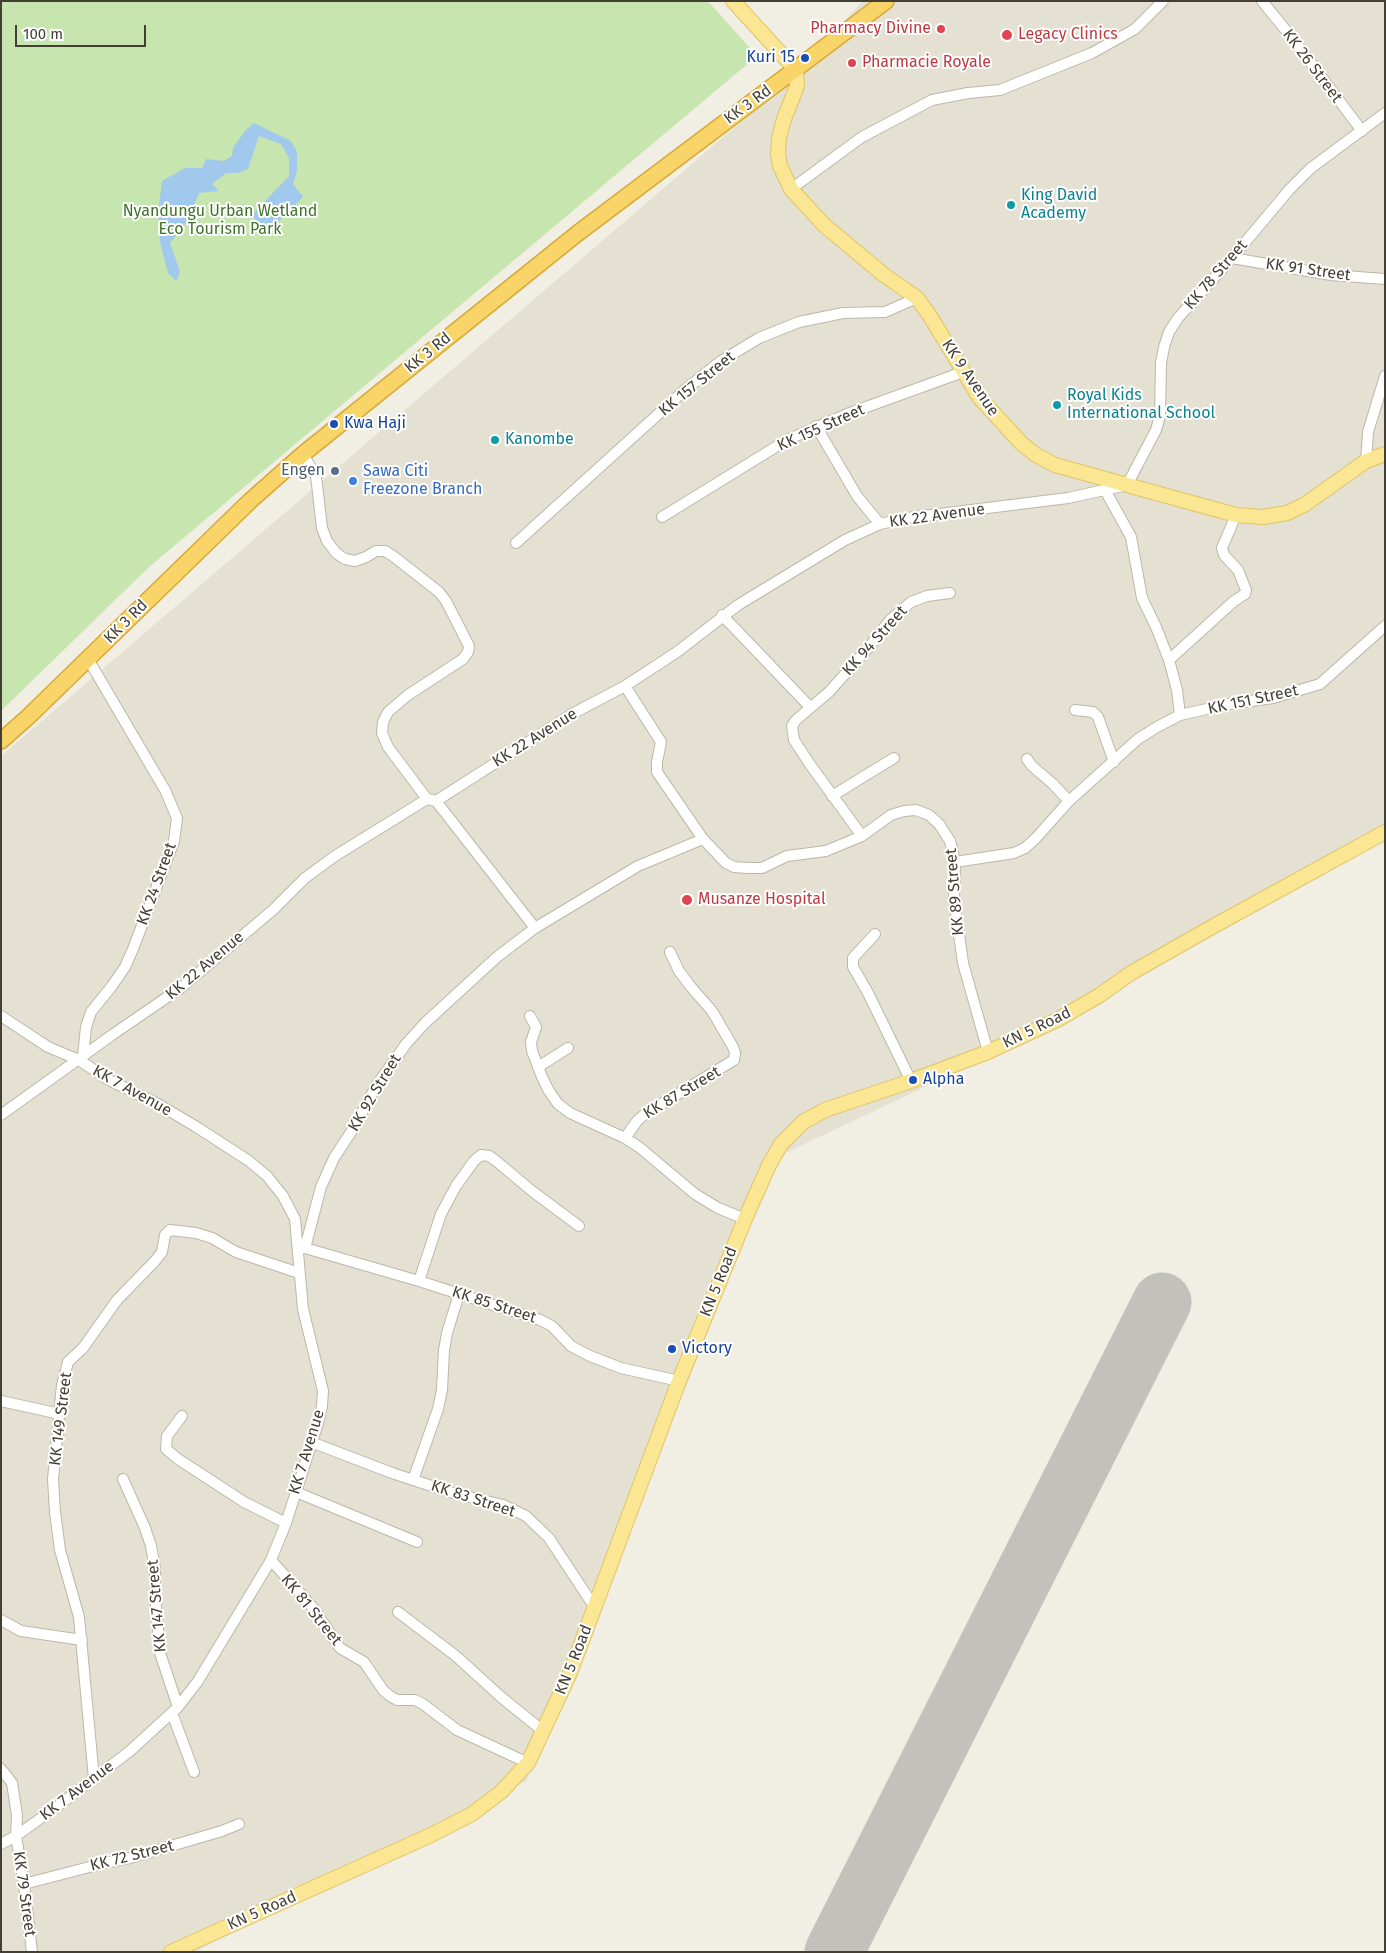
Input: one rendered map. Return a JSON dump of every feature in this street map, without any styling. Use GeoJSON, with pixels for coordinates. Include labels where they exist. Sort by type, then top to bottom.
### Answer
{"type":"FeatureCollection","features":[{"type":"Feature","properties":{"kind":"highway","name":"KK 3 Rd"},"geometry":{"type":"LineString","coordinates":[[1,741],[250,501],[303,454],[578,233],[886,1]]}},
{"type":"Feature","properties":{"kind":"main road"},"geometry":{"type":"LineString","coordinates":[[733,1],[796,70]]}},
{"type":"Feature","properties":{"kind":"main road","name":"KK 9 Avenue"},"geometry":{"type":"LineString","coordinates":[[796,70],[797,86],[784,120],[778,154],[780,166],[791,189],[824,225],[884,275],[916,298],[930,316],[979,397],[1020,443],[1036,455],[1056,464],[1126,485],[1236,514],[1263,517],[1287,513],[1304,505],[1366,461],[1385,454]]}},
{"type":"Feature","properties":{"kind":"main road","name":"KN 5 Road"},"geometry":{"type":"LineString","coordinates":[[171,1952],[431,1835],[472,1814],[501,1792],[528,1763],[570,1673],[679,1381],[744,1219],[781,1144],[803,1122],[825,1110],[911,1081],[988,1052],[1057,1020],[1100,995],[1131,973],[1385,832]]}},
{"type":"Feature","properties":{"kind":"street"},"geometry":{"type":"LineString","coordinates":[[791,189],[862,137],[932,100],[968,93],[1000,90],[1092,53],[1135,29],[1163,1]]}},
{"type":"Feature","properties":{"kind":"street","name":"KK 26 Street"},"geometry":{"type":"LineString","coordinates":[[1262,1],[1362,131]]}},
{"type":"Feature","properties":{"kind":"street","name":"KK 78 Street"},"geometry":{"type":"LineString","coordinates":[[1126,485],[1156,430],[1160,416],[1161,363],[1164,347],[1169,332],[1178,318],[1232,258],[1288,190],[1311,168],[1385,113]]}},
{"type":"Feature","properties":{"kind":"street","name":"KK 91 Street"},"geometry":{"type":"LineString","coordinates":[[1232,258],[1331,275],[1385,279]]}},
{"type":"Feature","properties":{"kind":"street","name":"KK 157 Street"},"geometry":{"type":"LineString","coordinates":[[516,543],[686,388],[721,361],[759,338],[799,322],[843,313],[885,312],[916,298]]}},
{"type":"Feature","properties":{"kind":"street","name":"KK 155 Street"},"geometry":{"type":"LineString","coordinates":[[662,517],[788,440],[816,426],[963,372]]}},
{"type":"Feature","properties":{"kind":"street"},"geometry":{"type":"LineString","coordinates":[[1366,461],[1368,432],[1385,376]]}},
{"type":"Feature","properties":{"kind":"street"},"geometry":{"type":"LineString","coordinates":[[816,426],[857,496],[880,524]]}},
{"type":"Feature","properties":{"kind":"street"},"geometry":{"type":"LineString","coordinates":[[303,454],[316,476],[322,528],[327,541],[336,553],[345,559],[355,561],[376,551],[385,551],[393,556],[439,592],[446,601],[469,646],[468,652],[462,659],[408,695],[388,712],[383,722],[382,733],[388,747],[535,928]]}},
{"type":"Feature","properties":{"kind":"street","name":"KK 22 Avenue"},"geometry":{"type":"LineString","coordinates":[[1,1115],[182,987],[274,909],[305,878],[334,856],[431,800],[572,714],[625,686],[677,652],[722,616],[838,544],[880,524],[936,514],[1068,498],[1126,485]]}},
{"type":"Feature","properties":{"kind":"street"},"geometry":{"type":"LineString","coordinates":[[1105,490],[1131,537],[1142,598],[1169,660],[1177,690],[1180,715]]}},
{"type":"Feature","properties":{"kind":"street"},"geometry":{"type":"LineString","coordinates":[[1169,660],[1234,601],[1245,594],[1244,582],[1238,570],[1224,555],[1222,548],[1236,514]]}},
{"type":"Feature","properties":{"kind":"street","name":"KK 94 Street"},"geometry":{"type":"LineString","coordinates":[[862,836],[809,763],[792,733],[792,726],[796,720],[835,686],[890,620],[911,602],[927,596],[950,593]]}},
{"type":"Feature","properties":{"kind":"street"},"geometry":{"type":"LineString","coordinates":[[722,616],[810,708]]}},
{"type":"Feature","properties":{"kind":"street","name":"KK 151 Street"},"geometry":{"type":"LineString","coordinates":[[955,862],[1014,854],[1025,848],[1069,801],[1138,739],[1180,715],[1229,704],[1273,698],[1320,684],[1385,626]]}},
{"type":"Feature","properties":{"kind":"street","name":"KK 24 Street"},"geometry":{"type":"LineString","coordinates":[[80,1058],[91,1012],[125,967],[133,949],[174,841],[177,818],[165,790],[88,659]]}},
{"type":"Feature","properties":{"kind":"street"},"geometry":{"type":"LineString","coordinates":[[625,686],[661,742],[656,762],[657,772],[703,839]]}},
{"type":"Feature","properties":{"kind":"street"},"geometry":{"type":"LineString","coordinates":[[1075,710],[1093,712],[1098,718],[1114,762]]}},
{"type":"Feature","properties":{"kind":"street"},"geometry":{"type":"LineString","coordinates":[[832,796],[894,758]]}},
{"type":"Feature","properties":{"kind":"street"},"geometry":{"type":"LineString","coordinates":[[1028,759],[1032,766],[1069,801]]}},
{"type":"Feature","properties":{"kind":"street","name":"KK 89 Street"},"geometry":{"type":"LineString","coordinates":[[703,839],[726,863],[734,867],[762,868],[774,864],[787,856],[826,851],[862,836],[891,815],[916,810],[929,815],[939,824],[950,841],[955,862],[955,907],[962,963],[988,1052]]}},
{"type":"Feature","properties":{"kind":"street","name":"KK 92 Street"},"geometry":{"type":"LineString","coordinates":[[302,1248],[321,1187],[330,1167],[376,1086],[406,1044],[425,1022],[497,957],[535,928],[638,866],[703,839]]}},
{"type":"Feature","properties":{"kind":"street"},"geometry":{"type":"LineString","coordinates":[[875,934],[853,958],[853,967],[867,991],[911,1081]]}},
{"type":"Feature","properties":{"kind":"street","name":"KK 87 Street"},"geometry":{"type":"LineString","coordinates":[[625,1138],[637,1121],[645,1114],[734,1060],[735,1053],[733,1047],[712,1011],[683,976],[670,952]]}},
{"type":"Feature","properties":{"kind":"street","name":"KK 7 Avenue"},"geometry":{"type":"LineString","coordinates":[[1,1016],[48,1047],[80,1058],[109,1080],[195,1126],[249,1160],[267,1176],[283,1196],[294,1219],[302,1248],[299,1273],[309,1339],[323,1391],[322,1406],[312,1442],[286,1523],[271,1560],[220,1644],[175,1710],[130,1751],[94,1779],[16,1836],[1,1844]]}},
{"type":"Feature","properties":{"kind":"street"},"geometry":{"type":"LineString","coordinates":[[530,1016],[536,1027],[531,1042],[538,1067],[549,1091],[558,1104],[570,1113],[625,1138],[639,1147],[695,1194],[718,1208],[744,1219]]}},
{"type":"Feature","properties":{"kind":"street"},"geometry":{"type":"LineString","coordinates":[[538,1067],[568,1048]]}},
{"type":"Feature","properties":{"kind":"street"},"geometry":{"type":"LineString","coordinates":[[418,1281],[441,1214],[456,1186],[474,1161],[481,1155],[495,1160],[532,1191],[579,1226]]}},
{"type":"Feature","properties":{"kind":"street","name":"KK 149 Street"},"geometry":{"type":"LineString","coordinates":[[94,1779],[82,1640],[56,1532],[53,1479],[62,1385],[68,1362],[83,1348],[117,1300],[162,1252],[167,1231],[196,1233],[212,1238],[236,1252],[299,1273]]}},
{"type":"Feature","properties":{"kind":"street","name":"KK 85 Street"},"geometry":{"type":"LineString","coordinates":[[302,1248],[418,1281],[540,1320],[552,1326],[571,1346],[590,1356],[621,1368],[679,1381]]}},
{"type":"Feature","properties":{"kind":"street"},"geometry":{"type":"LineString","coordinates":[[413,1480],[438,1409],[442,1390],[447,1334],[459,1294]]}},
{"type":"Feature","properties":{"kind":"street"},"geometry":{"type":"LineString","coordinates":[[1,1401],[60,1414]]}},
{"type":"Feature","properties":{"kind":"street"},"geometry":{"type":"LineString","coordinates":[[182,1416],[167,1436],[166,1449],[178,1459],[244,1502],[286,1523]]}},
{"type":"Feature","properties":{"kind":"street","name":"KK 83 Street"},"geometry":{"type":"LineString","coordinates":[[312,1442],[392,1473],[453,1493],[503,1505],[526,1516],[549,1538],[595,1608]]}},
{"type":"Feature","properties":{"kind":"street","name":"KK 147 Street"},"geometry":{"type":"LineString","coordinates":[[123,1478],[151,1546],[155,1568],[155,1594],[160,1653],[175,1710]]}},
{"type":"Feature","properties":{"kind":"street"},"geometry":{"type":"LineString","coordinates":[[296,1492],[417,1542]]}},
{"type":"Feature","properties":{"kind":"street","name":"KK 81 Street"},"geometry":{"type":"LineString","coordinates":[[271,1560],[314,1609],[340,1648],[364,1662],[383,1690],[390,1696],[397,1700],[414,1700],[423,1704],[457,1730],[528,1763]]}},
{"type":"Feature","properties":{"kind":"street"},"geometry":{"type":"LineString","coordinates":[[398,1612],[456,1656],[501,1697],[543,1731]]}},
{"type":"Feature","properties":{"kind":"street"},"geometry":{"type":"LineString","coordinates":[[1,1620],[21,1631],[82,1640]]}},
{"type":"Feature","properties":{"kind":"street"},"geometry":{"type":"LineString","coordinates":[[175,1710],[194,1772]]}},
{"type":"Feature","properties":{"kind":"street","name":"KK 79 Street"},"geometry":{"type":"LineString","coordinates":[[1,1769],[12,1783],[17,1815],[16,1836],[32,1952]]}},
{"type":"Feature","properties":{"kind":"street","name":"KK 72 Street"},"geometry":{"type":"LineString","coordinates":[[24,1884],[130,1858],[222,1831],[239,1824]]}},
{"type":"Feature","properties":{"kind":"shaded area"},"geometry":{"type":"Polygon","coordinates":[[[863,1],[1385,1],[1385,835],[1380,833],[1062,1022],[779,1156],[526,1781],[194,1952],[1,1952],[1,756],[784,85],[863,1]]]}},
{"type":"Feature","properties":{"kind":"green space","name":"Nyandungu Urban Wetland Eco Tourism Park"},"geometry":{"type":"Polygon","coordinates":[[[1,1],[708,1],[757,56],[149,567],[1,711],[1,1]]]}},
{"type":"Feature","properties":{"kind":"water"},"geometry":{"type":"Polygon","coordinates":[[[254,123],[291,141],[297,152],[297,171],[293,184],[303,197],[266,235],[252,215],[289,176],[289,158],[281,144],[259,136],[248,169],[237,173],[226,173],[212,184],[219,191],[199,193],[186,223],[170,243],[180,272],[176,281],[168,273],[160,242],[158,213],[162,181],[185,168],[202,168],[206,159],[224,161],[232,156],[233,148],[245,131],[254,123]]]}},
{"type":"Feature","properties":{"kind":"runway"},"geometry":{"type":"LineString","coordinates":[[834,1952],[1162,1302]]}},
{"type":"Feature","properties":{"kind":"place","name":"Pharmacy Divine"},"geometry":{"type":"Point","coordinates":[941,29]}},
{"type":"Feature","properties":{"kind":"place","name":"Legacy Clinics"},"geometry":{"type":"Point","coordinates":[1007,35]}},
{"type":"Feature","properties":{"kind":"place","name":"Kuri 15"},"geometry":{"type":"Point","coordinates":[805,58]}},
{"type":"Feature","properties":{"kind":"place","name":"Pharmacie Royale"},"geometry":{"type":"Point","coordinates":[852,63]}},
{"type":"Feature","properties":{"kind":"place","name":"King David Academy"},"geometry":{"type":"Point","coordinates":[1011,205]}},
{"type":"Feature","properties":{"kind":"place","name":"Royal Kids International School"},"geometry":{"type":"Point","coordinates":[1057,405]}},
{"type":"Feature","properties":{"kind":"place","name":"Kwa Haji"},"geometry":{"type":"Point","coordinates":[334,424]}},
{"type":"Feature","properties":{"kind":"place","name":"Kanombe"},"geometry":{"type":"Point","coordinates":[495,440]}},
{"type":"Feature","properties":{"kind":"place","name":"Engen"},"geometry":{"type":"Point","coordinates":[335,471]}},
{"type":"Feature","properties":{"kind":"place","name":"Sawa Citi Freezone Branch"},"geometry":{"type":"Point","coordinates":[353,481]}},
{"type":"Feature","properties":{"kind":"place","name":"Musanze Hospital"},"geometry":{"type":"Point","coordinates":[687,900]}},
{"type":"Feature","properties":{"kind":"place","name":"Alpha"},"geometry":{"type":"Point","coordinates":[913,1080]}},
{"type":"Feature","properties":{"kind":"place","name":"Victory"},"geometry":{"type":"Point","coordinates":[672,1349]}}]}
